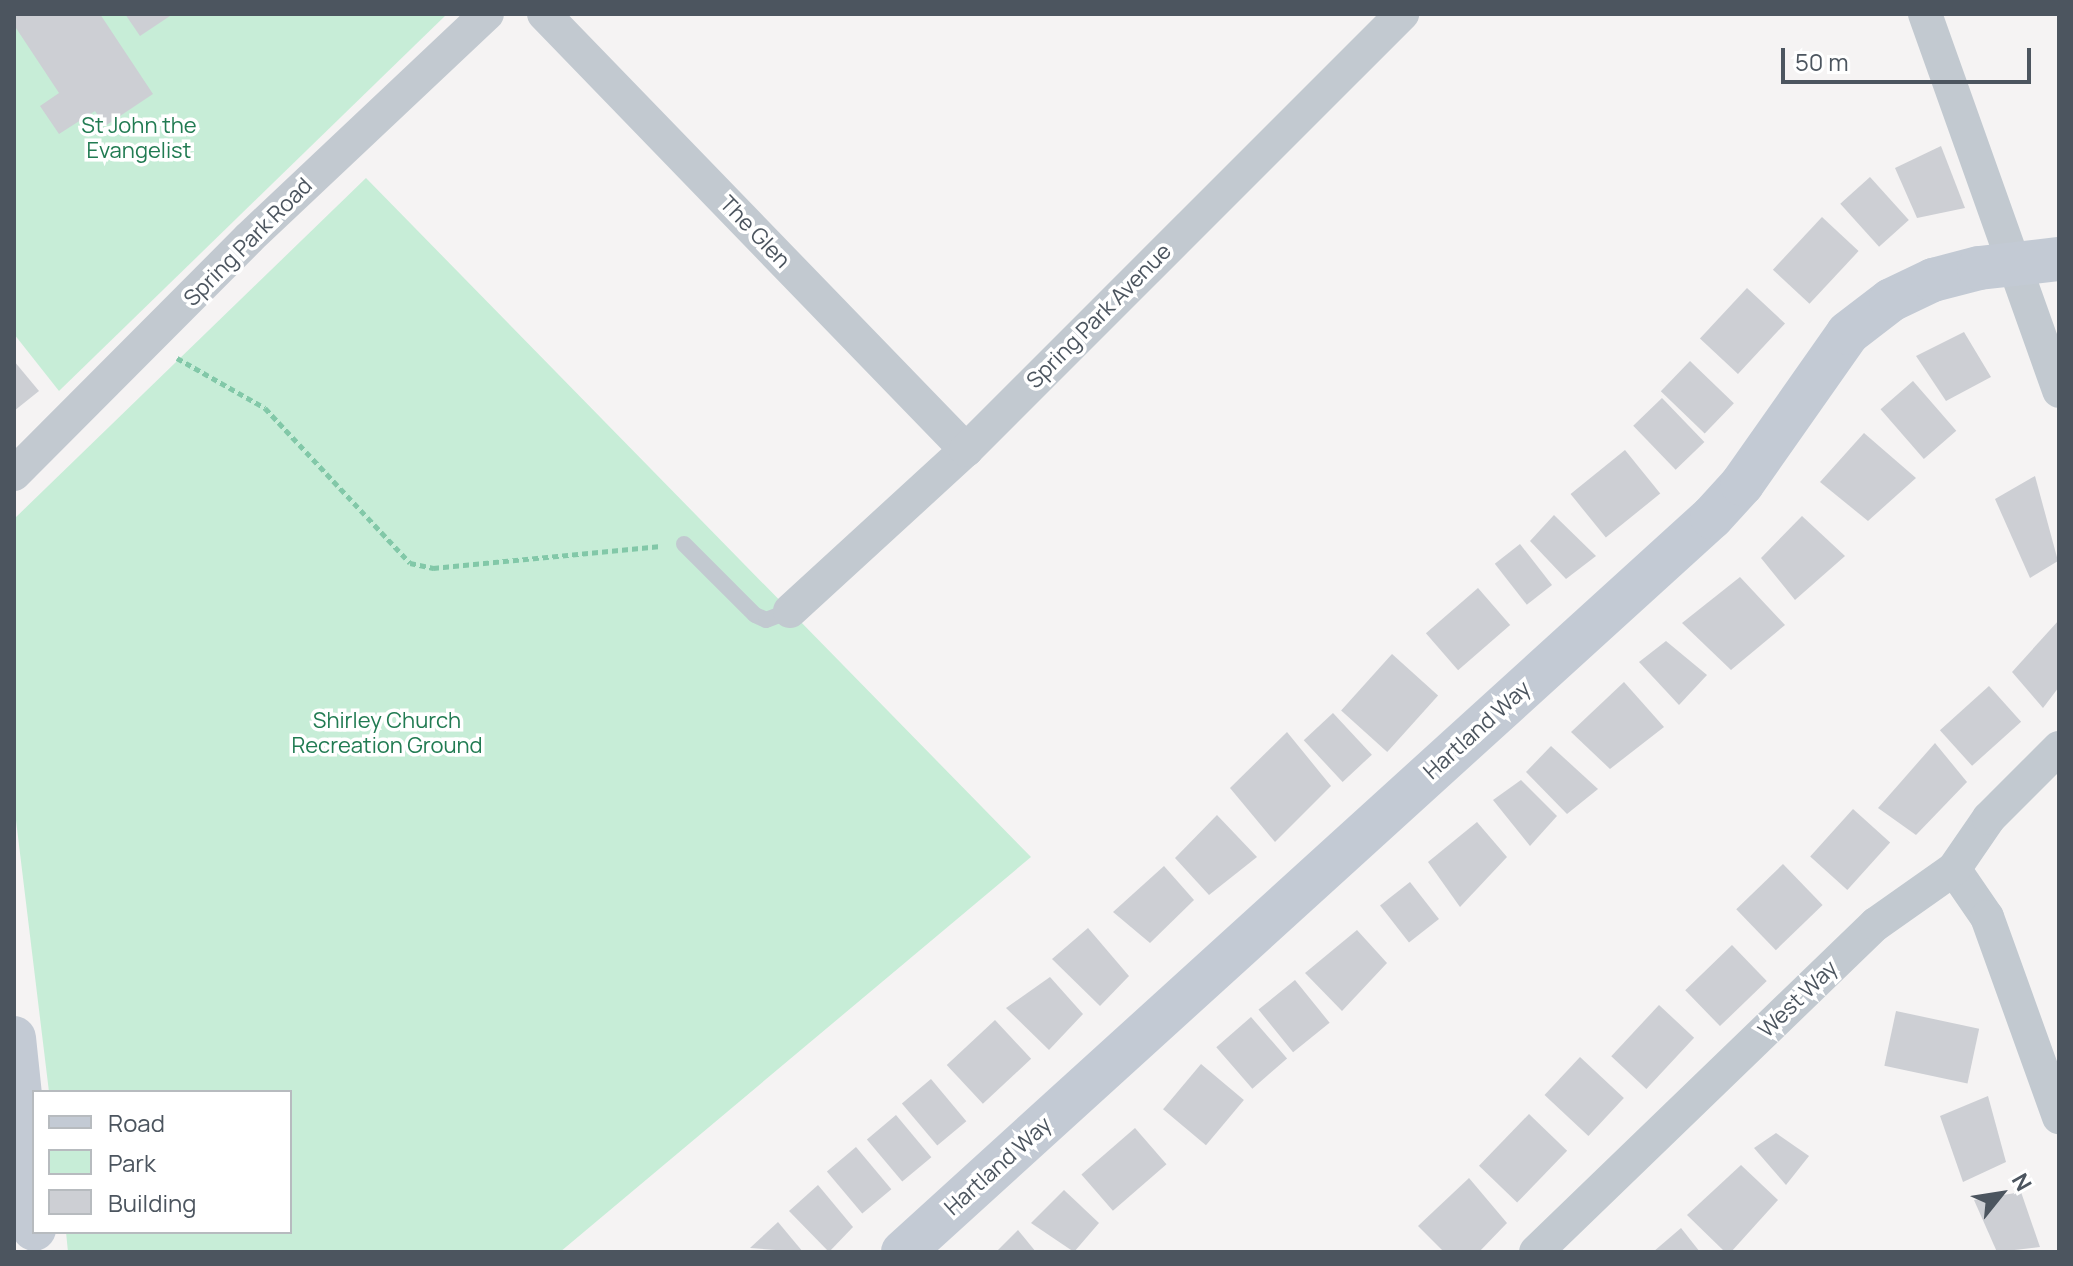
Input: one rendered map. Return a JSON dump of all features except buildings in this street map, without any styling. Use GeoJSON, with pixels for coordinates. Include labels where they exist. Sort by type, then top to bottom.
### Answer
{"type":"FeatureCollection","features":[{"type":"Feature","properties":{"kind":"street","name":"Spring Park Road"},"geometry":{"type":"LineString","coordinates":[[14,474],[249,238],[487,14]]}},
{"type":"Feature","properties":{"kind":"street","name":"The Glen"},"geometry":{"type":"LineString","coordinates":[[544,14],[966,450]]}},
{"type":"Feature","properties":{"kind":"street","name":"Spring Park Avenue"},"geometry":{"type":"LineString","coordinates":[[790,611],[966,450],[1402,14]]}},
{"type":"Feature","properties":{"kind":"street"},"geometry":{"type":"LineString","coordinates":[[1925,14],[2059,391]]}},
{"type":"Feature","properties":{"kind":"street","name":"Hartland Way"},"geometry":{"type":"LineString","coordinates":[[903,1252],[1712,517],[1754,468],[1848,333],[1919,285],[1979,268],[2059,259]]}},
{"type":"Feature","properties":{"kind":"street","name":"West Way"},"geometry":{"type":"LineString","coordinates":[[1536,1252],[1876,924],[1954,869],[1989,818],[2059,748]]}},
{"type":"Feature","properties":{"kind":"street"},"geometry":{"type":"LineString","coordinates":[[1954,869],[1987,917],[2059,1117]]}},
{"type":"Feature","properties":{"kind":"street"},"geometry":{"type":"LineString","coordinates":[[14,1038],[32,1212]]}},
{"type":"Feature","properties":{"kind":"lane"},"geometry":{"type":"LineString","coordinates":[[684,544],[755,615],[766,620],[790,611]]}},
{"type":"Feature","properties":{"kind":"path"},"geometry":{"type":"LineString","coordinates":[[148,341],[265,408],[410,563],[446,567],[684,544]]}},
{"type":"Feature","properties":{"kind":"green space","name":"St John the Evangelist"},"geometry":{"type":"Polygon","coordinates":[[[14,14],[447,14],[59,391],[14,334],[14,14]]]}},
{"type":"Feature","properties":{"kind":"green space","name":"Shirley Church Recreation Ground"},"geometry":{"type":"Polygon","coordinates":[[[366,178],[1031,857],[560,1252],[68,1252],[66,1234],[292,1234],[292,1090],[49,1090],[14,804],[14,519],[366,178]]]}}]}
